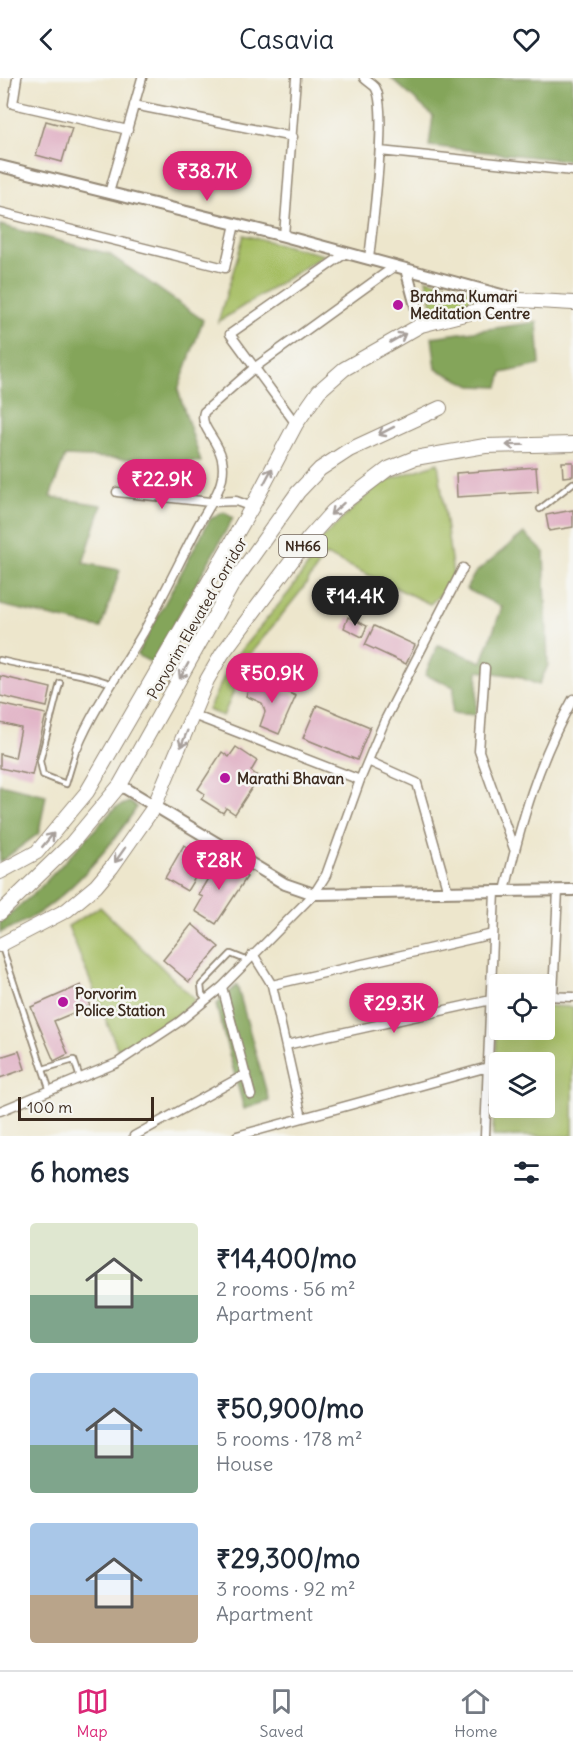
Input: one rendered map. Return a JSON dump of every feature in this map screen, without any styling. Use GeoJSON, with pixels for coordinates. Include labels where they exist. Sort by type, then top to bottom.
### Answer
{"type":"FeatureCollection","features":[{"type":"Feature","properties":{"kind":"main road"},"geometry":{"type":"LineString","coordinates":[[0,872],[37,852],[87,792],[252,507],[296,424],[319,391],[344,369],[420,325],[520,300],[573,303]]}},
{"type":"Feature","properties":{"kind":"main road","name":"Porvorim Elevated Corridor"},"geometry":{"type":"LineString","coordinates":[[0,913],[71,844],[120,785],[232,585],[298,492],[320,469],[349,450],[440,408]]}},
{"type":"Feature","properties":{"kind":"main road","name":"NH66"},"geometry":{"type":"LineString","coordinates":[[154,807],[222,654],[308,539],[333,511],[388,469],[415,458],[485,446],[573,444]]}},
{"type":"Feature","properties":{"kind":"main road"},"geometry":{"type":"LineString","coordinates":[[1,945],[67,910],[96,886],[154,807]]}},
{"type":"Feature","properties":{"kind":"main road"},"geometry":{"type":"LineString","coordinates":[[0,898],[32,883]]}},
{"type":"Feature","properties":{"kind":"street"},"geometry":{"type":"LineString","coordinates":[[17,78],[12,104],[128,130]]}},
{"type":"Feature","properties":{"kind":"street"},"geometry":{"type":"LineString","coordinates":[[109,193],[142,78]]}},
{"type":"Feature","properties":{"kind":"street"},"geometry":{"type":"LineString","coordinates":[[284,236],[296,78]]}},
{"type":"Feature","properties":{"kind":"street"},"geometry":{"type":"LineString","coordinates":[[364,78],[375,87],[379,100],[380,151],[369,259]]}},
{"type":"Feature","properties":{"kind":"street"},"geometry":{"type":"LineString","coordinates":[[135,105],[293,137]]}},
{"type":"Feature","properties":{"kind":"street"},"geometry":{"type":"LineString","coordinates":[[380,151],[573,171]]}},
{"type":"Feature","properties":{"kind":"street"},"geometry":{"type":"LineString","coordinates":[[0,165],[284,236],[520,300]]}},
{"type":"Feature","properties":{"kind":"street"},"geometry":{"type":"LineString","coordinates":[[0,212],[225,268],[235,224]]}},
{"type":"Feature","properties":{"kind":"street"},"geometry":{"type":"LineString","coordinates":[[296,424],[230,334],[346,253]]}},
{"type":"Feature","properties":{"kind":"street"},"geometry":{"type":"LineString","coordinates":[[77,748],[85,728],[143,633],[219,488],[224,459],[202,418],[207,408],[254,368],[395,266]]}},
{"type":"Feature","properties":{"kind":"street"},"geometry":{"type":"LineString","coordinates":[[406,269],[420,325]]}},
{"type":"Feature","properties":{"kind":"street"},"geometry":{"type":"LineString","coordinates":[[117,492],[210,502],[236,501],[252,507]]}},
{"type":"Feature","properties":{"kind":"street"},"geometry":{"type":"LineString","coordinates":[[0,1110],[117,1063],[178,1022],[222,987],[314,894],[326,875],[360,780],[385,720],[463,568]]}},
{"type":"Feature","properties":{"kind":"street"},"geometry":{"type":"LineString","coordinates":[[485,668],[479,751],[515,850]]}},
{"type":"Feature","properties":{"kind":"street"},"geometry":{"type":"LineString","coordinates":[[494,974],[493,934],[500,891],[550,739],[573,699]]}},
{"type":"Feature","properties":{"kind":"street"},"geometry":{"type":"LineString","coordinates":[[193,715],[360,780]]}},
{"type":"Feature","properties":{"kind":"street"},"geometry":{"type":"LineString","coordinates":[[368,761],[417,783],[448,892]]}},
{"type":"Feature","properties":{"kind":"street"},"geometry":{"type":"LineString","coordinates":[[120,785],[285,884],[314,894],[573,890]]}},
{"type":"Feature","properties":{"kind":"street"},"geometry":{"type":"LineString","coordinates":[[551,974],[558,890]]}},
{"type":"Feature","properties":{"kind":"street"},"geometry":{"type":"LineString","coordinates":[[272,985],[493,934]]}},
{"type":"Feature","properties":{"kind":"street"},"geometry":{"type":"LineString","coordinates":[[250,957],[272,985],[302,1118]]}},
{"type":"Feature","properties":{"kind":"street"},"geometry":{"type":"LineString","coordinates":[[222,987],[251,1095]]}},
{"type":"Feature","properties":{"kind":"street"},"geometry":{"type":"LineString","coordinates":[[555,996],[573,997]]}},
{"type":"Feature","properties":{"kind":"street"},"geometry":{"type":"LineString","coordinates":[[286,1045],[489,999]]}},
{"type":"Feature","properties":{"kind":"street"},"geometry":{"type":"LineString","coordinates":[[486,1136],[491,1040]]}},
{"type":"Feature","properties":{"kind":"street"},"geometry":{"type":"LineString","coordinates":[[237,1136],[488,1067]]}},
{"type":"Feature","properties":{"kind":"street"},"geometry":{"type":"LineString","coordinates":[[134,1136],[246,1074]]}},
{"type":"Feature","properties":{"kind":"lane"},"geometry":{"type":"LineString","coordinates":[[540,509],[573,483]]}},
{"type":"Feature","properties":{"kind":"lane"},"geometry":{"type":"LineString","coordinates":[[0,660],[82,674],[112,684]]}},
{"type":"Feature","properties":{"kind":"lane"},"geometry":{"type":"LineString","coordinates":[[60,683],[40,761],[43,775],[66,784],[77,748]]}},
{"type":"Feature","properties":{"kind":"lane"},"geometry":{"type":"LineString","coordinates":[[1,945],[50,1091]]}},
{"type":"Feature","properties":{"kind":"lane"},"geometry":{"type":"LineString","coordinates":[[206,999],[202,994],[201,985],[231,954],[250,957]]}},
{"type":"Feature","properties":{"kind":"lane"},"geometry":{"type":"LineString","coordinates":[[43,1069],[74,1060],[80,1078]]}},
{"type":"Feature","properties":{"kind":"green space"},"geometry":{"type":"Polygon","coordinates":[[[391,78],[573,78],[573,161],[429,146],[433,116],[391,78]]]}},
{"type":"Feature","properties":{"kind":"green space"},"geometry":{"type":"Polygon","coordinates":[[[0,225],[109,254],[203,320],[178,390],[201,462],[65,456],[50,497],[102,505],[83,563],[120,570],[101,628],[0,605],[0,225]]]}},
{"type":"Feature","properties":{"kind":"green space"},"geometry":{"type":"Polygon","coordinates":[[[244,235],[324,255],[218,322],[244,235]]]}},
{"type":"Feature","properties":{"kind":"green space"},"geometry":{"type":"Polygon","coordinates":[[[426,279],[489,294],[489,301],[438,312],[433,308],[426,279]]]}},
{"type":"Feature","properties":{"kind":"green space"},"geometry":{"type":"Polygon","coordinates":[[[537,322],[540,365],[502,373],[498,387],[472,386],[436,369],[432,337],[537,322]]]}},
{"type":"Feature","properties":{"kind":"green space"},"geometry":{"type":"Polygon","coordinates":[[[438,463],[454,582],[430,604],[326,555],[301,591],[251,653],[223,716],[208,710],[231,662],[290,591],[318,551],[312,548],[380,483],[438,463]]]}},
{"type":"Feature","properties":{"kind":"green space"},"geometry":{"type":"Polygon","coordinates":[[[224,512],[233,518],[152,663],[137,655],[210,519],[224,512]]]}},
{"type":"Feature","properties":{"kind":"green space"},"geometry":{"type":"Polygon","coordinates":[[[524,533],[544,552],[548,665],[539,685],[517,676],[478,671],[476,715],[452,713],[454,687],[425,675],[438,645],[482,662],[502,607],[466,589],[475,573],[524,533]]]}},
{"type":"Feature","properties":{"kind":"green space"},"geometry":{"type":"Polygon","coordinates":[[[0,784],[46,795],[39,833],[0,862],[0,784]]]}},
{"type":"Feature","properties":{"kind":"green space"},"geometry":{"type":"Polygon","coordinates":[[[129,802],[137,807],[105,851],[78,880],[37,914],[0,933],[0,922],[38,890],[115,808],[129,802]]]}},
{"type":"Feature","properties":{"kind":"green space"},"geometry":{"type":"Polygon","coordinates":[[[100,907],[195,1000],[178,1016],[118,1050],[68,926],[100,907]]]}},
{"type":"Feature","properties":{"kind":"green space"},"geometry":{"type":"Polygon","coordinates":[[[237,985],[269,1101],[244,1109],[216,1005],[237,985]]]}},
{"type":"Feature","properties":{"kind":"green space"},"geometry":{"type":"Polygon","coordinates":[[[555,1006],[573,1007],[573,1136],[493,1136],[494,1118],[555,1118],[555,1052],[496,1052],[496,1040],[555,1040],[555,1006]]]}},
{"type":"Feature","properties":{"kind":"building"},"geometry":{"type":"Polygon","coordinates":[[[46,121],[72,128],[62,162],[36,155],[46,121]]]}},
{"type":"Feature","properties":{"kind":"building"},"geometry":{"type":"Polygon","coordinates":[[[562,462],[573,462],[573,476],[563,477],[562,462]]]}},
{"type":"Feature","properties":{"kind":"building"},"geometry":{"type":"Polygon","coordinates":[[[536,467],[538,492],[457,497],[456,473],[536,467]]]}},
{"type":"Feature","properties":{"kind":"building"},"geometry":{"type":"Polygon","coordinates":[[[573,510],[573,527],[549,531],[546,515],[573,510]]]}},
{"type":"Feature","properties":{"kind":"building"},"geometry":{"type":"Polygon","coordinates":[[[362,581],[393,596],[388,608],[357,593],[362,581]]]}},
{"type":"Feature","properties":{"kind":"building"},"geometry":{"type":"Polygon","coordinates":[[[348,617],[367,626],[362,637],[344,628],[348,617]]]}},
{"type":"Feature","properties":{"kind":"building"},"geometry":{"type":"Polygon","coordinates":[[[374,626],[415,645],[406,664],[365,645],[374,626]]]}},
{"type":"Feature","properties":{"kind":"building"},"geometry":{"type":"Polygon","coordinates":[[[0,676],[51,688],[47,707],[0,696],[0,676]]]}},
{"type":"Feature","properties":{"kind":"building"},"geometry":{"type":"Polygon","coordinates":[[[253,678],[296,696],[279,734],[260,726],[265,712],[262,703],[246,696],[253,678]]]}},
{"type":"Feature","properties":{"kind":"building"},"geometry":{"type":"Polygon","coordinates":[[[0,704],[46,714],[32,775],[0,768],[0,754],[15,758],[21,728],[0,723],[0,704]]]}},
{"type":"Feature","properties":{"kind":"building"},"geometry":{"type":"Polygon","coordinates":[[[317,705],[370,727],[357,760],[303,738],[317,705]]]}},
{"type":"Feature","properties":{"kind":"building"},"geometry":{"type":"Polygon","coordinates":[[[236,747],[257,761],[251,771],[259,777],[235,814],[226,808],[223,813],[201,799],[205,794],[198,789],[222,752],[229,757],[236,747]]]}},
{"type":"Feature","properties":{"kind":"building"},"geometry":{"type":"Polygon","coordinates":[[[184,845],[207,858],[187,891],[165,878],[184,845]]]}},
{"type":"Feature","properties":{"kind":"building"},"geometry":{"type":"Polygon","coordinates":[[[219,860],[247,877],[216,924],[195,911],[203,897],[198,895],[219,860]]]}},
{"type":"Feature","properties":{"kind":"building"},"geometry":{"type":"Polygon","coordinates":[[[192,924],[219,947],[189,982],[163,960],[192,924]]]}},
{"type":"Feature","properties":{"kind":"building"},"geometry":{"type":"Polygon","coordinates":[[[81,985],[90,1006],[54,1021],[68,1054],[54,1061],[31,1007],[81,985]]]}},
{"type":"Feature","properties":{"kind":"building"},"geometry":{"type":"Polygon","coordinates":[[[19,1051],[25,1069],[0,1078],[0,1057],[19,1051]]]}},
{"type":"Feature","properties":{"kind":"place","name":"Brahma Kumari Meditation Centre"},"geometry":{"type":"Point","coordinates":[398,305]}},
{"type":"Feature","properties":{"kind":"place","name":"Marathi Bhavan"},"geometry":{"type":"Point","coordinates":[225,778]}},
{"type":"Feature","properties":{"kind":"place","name":"Porvorim Police Station"},"geometry":{"type":"Point","coordinates":[63,1002]}}]}
